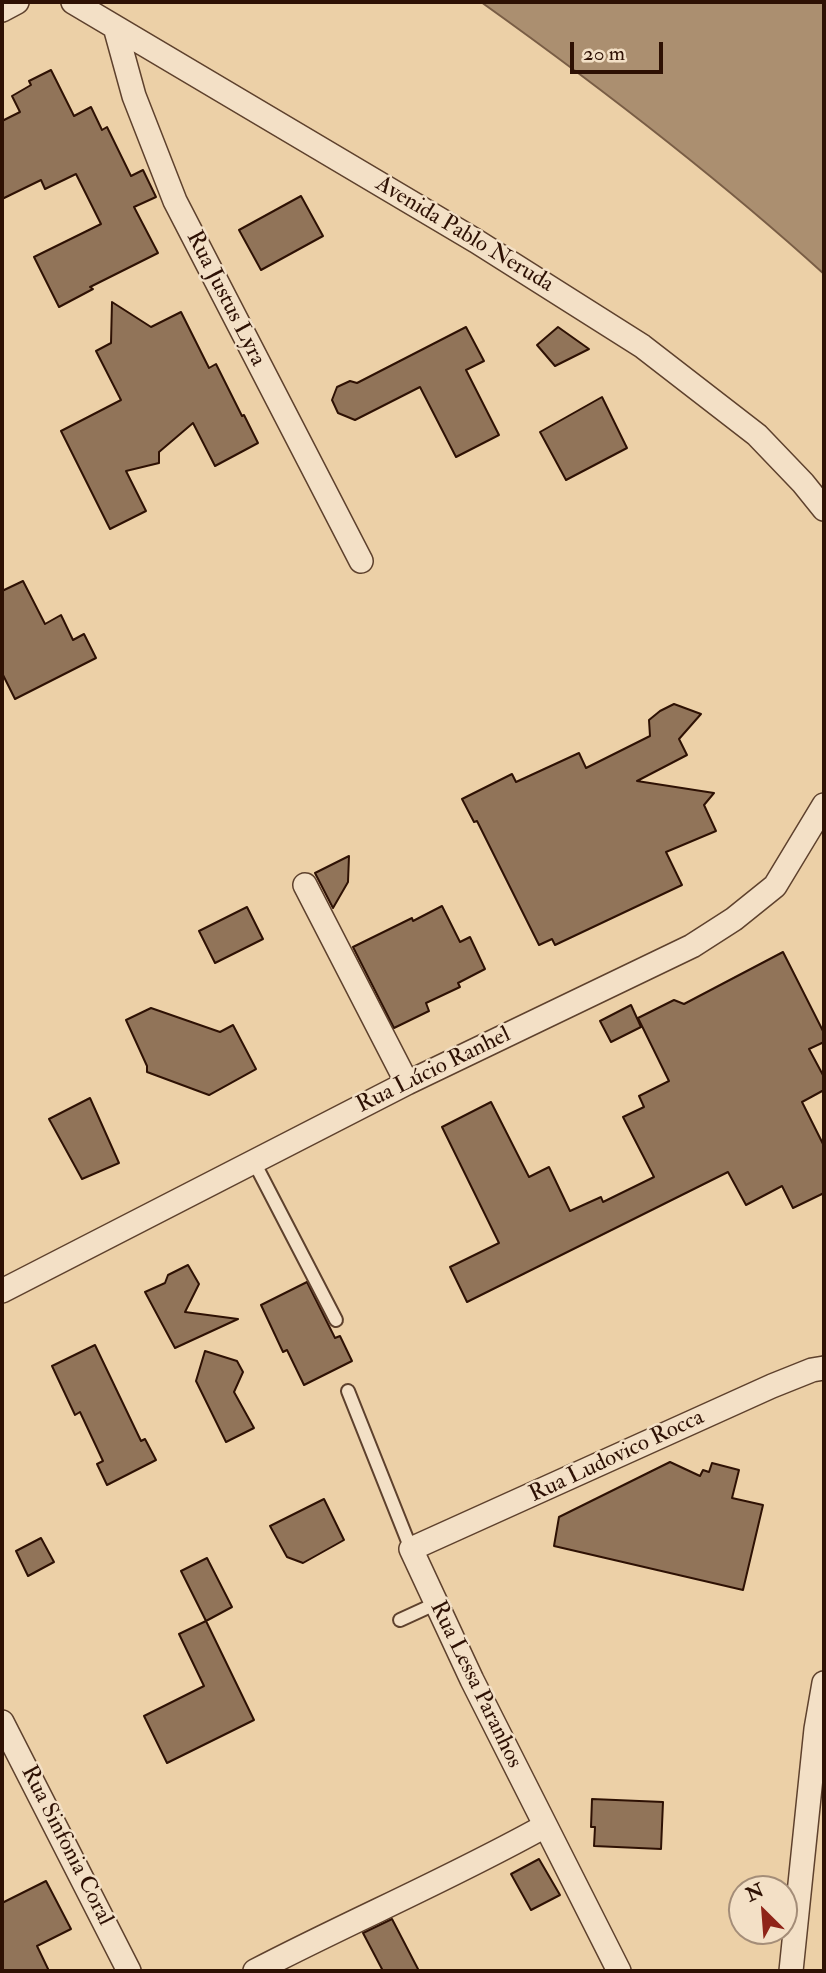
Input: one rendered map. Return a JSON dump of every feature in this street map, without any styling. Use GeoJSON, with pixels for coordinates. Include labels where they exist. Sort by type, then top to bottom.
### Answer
{"type":"FeatureCollection","features":[{"type":"Feature","properties":{"kind":"street"},"geometry":{"type":"LineString","coordinates":[[2,10],[17,2]]}},
{"type":"Feature","properties":{"kind":"street","name":"Avenida Pablo Neruda"},"geometry":{"type":"LineString","coordinates":[[73,2],[476,241],[642,346],[757,435],[824,509]]}},
{"type":"Feature","properties":{"kind":"street","name":"Rua Justus Lyra"},"geometry":{"type":"LineString","coordinates":[[115,27],[134,96],[175,201],[361,561]]}},
{"type":"Feature","properties":{"kind":"street","name":"Rua Lúcio Ranhel"},"geometry":{"type":"LineString","coordinates":[[2,1291],[407,1083],[692,946],[734,919],[775,886],[824,805]]}},
{"type":"Feature","properties":{"kind":"street"},"geometry":{"type":"LineString","coordinates":[[305,885],[407,1083]]}},
{"type":"Feature","properties":{"kind":"street","name":"Rua Ludovico Rocca"},"geometry":{"type":"LineString","coordinates":[[411,1549],[772,1386],[824,1368]]}},
{"type":"Feature","properties":{"kind":"street","name":"Rua Lessa Paranhos"},"geometry":{"type":"LineString","coordinates":[[411,1549],[435,1604],[619,1971]]}},
{"type":"Feature","properties":{"kind":"street"},"geometry":{"type":"LineString","coordinates":[[791,1971],[816,1729],[824,1683]]}},
{"type":"Feature","properties":{"kind":"street","name":"Rua Sinfonia Coral"},"geometry":{"type":"LineString","coordinates":[[2,1722],[130,1971]]}},
{"type":"Feature","properties":{"kind":"street"},"geometry":{"type":"LineString","coordinates":[[255,1971],[373,1911],[486,1859],[545,1826]]}},
{"type":"Feature","properties":{"kind":"lane"},"geometry":{"type":"LineString","coordinates":[[254,1161],[336,1321]]}},
{"type":"Feature","properties":{"kind":"lane","name":"Rua Lessa Paranhos"},"geometry":{"type":"LineString","coordinates":[[348,1391],[411,1549]]}},
{"type":"Feature","properties":{"kind":"lane"},"geometry":{"type":"LineString","coordinates":[[400,1620],[435,1604]]}},
{"type":"Feature","properties":{"kind":"shaded area"},"geometry":{"type":"Polygon","coordinates":[[[481,2],[824,2],[824,274],[742,202],[657,133],[481,2]]]}},
{"type":"Feature","properties":{"kind":"building"},"geometry":{"type":"Polygon","coordinates":[[[51,70],[74,116],[91,107],[102,130],[107,127],[131,176],[143,170],[156,197],[134,207],[158,253],[90,287],[93,289],[59,307],[34,257],[101,224],[76,174],[45,189],[41,180],[2,199],[2,121],[20,112],[12,96],[31,85],[29,81],[51,70]]]}},
{"type":"Feature","properties":{"kind":"building"},"geometry":{"type":"Polygon","coordinates":[[[301,196],[323,236],[261,270],[239,230],[301,196]]]}},
{"type":"Feature","properties":{"kind":"building"},"geometry":{"type":"Polygon","coordinates":[[[112,302],[151,327],[181,312],[209,368],[216,364],[258,443],[215,466],[193,423],[159,452],[159,463],[126,471],[146,511],[110,529],[61,431],[121,400],[96,351],[111,343],[112,302]]]}},
{"type":"Feature","properties":{"kind":"building"},"geometry":{"type":"Polygon","coordinates":[[[466,327],[484,361],[466,370],[499,435],[456,457],[420,387],[355,420],[338,413],[332,400],[337,387],[350,381],[357,383],[466,327]]]}},
{"type":"Feature","properties":{"kind":"building"},"geometry":{"type":"Polygon","coordinates":[[[558,327],[589,349],[555,366],[537,345],[558,327]]]}},
{"type":"Feature","properties":{"kind":"building"},"geometry":{"type":"Polygon","coordinates":[[[602,397],[627,448],[566,480],[540,432],[602,397]]]}},
{"type":"Feature","properties":{"kind":"building"},"geometry":{"type":"Polygon","coordinates":[[[23,581],[45,624],[61,615],[73,640],[84,634],[96,658],[15,699],[2,673],[2,591],[23,581]]]}},
{"type":"Feature","properties":{"kind":"building"},"geometry":{"type":"Polygon","coordinates":[[[674,704],[701,714],[679,739],[687,755],[637,781],[714,793],[704,805],[716,831],[666,852],[682,885],[555,945],[552,939],[539,945],[477,821],[474,822],[462,799],[512,774],[516,782],[579,753],[586,768],[650,736],[649,720],[674,704]]]}},
{"type":"Feature","properties":{"kind":"building"},"geometry":{"type":"Polygon","coordinates":[[[349,856],[348,882],[333,908],[315,873],[349,856]]]}},
{"type":"Feature","properties":{"kind":"building"},"geometry":{"type":"Polygon","coordinates":[[[442,906],[460,942],[470,937],[485,969],[458,983],[460,987],[426,1003],[429,1011],[394,1028],[353,947],[442,906]]]}},
{"type":"Feature","properties":{"kind":"building"},"geometry":{"type":"Polygon","coordinates":[[[247,907],[263,939],[215,963],[199,931],[247,907]]]}},
{"type":"Feature","properties":{"kind":"building"},"geometry":{"type":"Polygon","coordinates":[[[783,952],[824,1033],[824,1042],[809,1049],[824,1077],[824,1090],[802,1102],[824,1146],[824,1193],[793,1208],[782,1186],[746,1205],[728,1172],[467,1302],[450,1267],[499,1243],[442,1127],[491,1102],[529,1177],[549,1167],[570,1211],[601,1197],[603,1202],[654,1177],[623,1117],[644,1107],[639,1096],[669,1081],[638,1018],[674,1000],[684,1004],[783,952]]]}},
{"type":"Feature","properties":{"kind":"building"},"geometry":{"type":"Polygon","coordinates":[[[631,1005],[641,1027],[611,1042],[600,1021],[631,1005]]]}},
{"type":"Feature","properties":{"kind":"building"},"geometry":{"type":"Polygon","coordinates":[[[151,1008],[220,1032],[233,1025],[256,1069],[209,1095],[147,1072],[147,1066],[126,1020],[151,1008]]]}},
{"type":"Feature","properties":{"kind":"building"},"geometry":{"type":"Polygon","coordinates":[[[90,1098],[119,1163],[82,1179],[49,1119],[90,1098]]]}},
{"type":"Feature","properties":{"kind":"building"},"geometry":{"type":"Polygon","coordinates":[[[188,1265],[199,1284],[185,1312],[238,1319],[175,1348],[145,1292],[165,1283],[168,1275],[188,1265]]]}},
{"type":"Feature","properties":{"kind":"building"},"geometry":{"type":"Polygon","coordinates":[[[307,1282],[335,1338],[340,1336],[352,1361],[304,1385],[287,1350],[283,1352],[261,1305],[307,1282]]]}},
{"type":"Feature","properties":{"kind":"building"},"geometry":{"type":"Polygon","coordinates":[[[95,1345],[141,1441],[145,1439],[156,1460],[107,1485],[97,1464],[103,1461],[80,1412],[75,1415],[52,1366],[95,1345]]]}},
{"type":"Feature","properties":{"kind":"building"},"geometry":{"type":"Polygon","coordinates":[[[205,1351],[237,1361],[243,1372],[234,1392],[254,1428],[226,1442],[196,1381],[205,1351]]]}},
{"type":"Feature","properties":{"kind":"building"},"geometry":{"type":"Polygon","coordinates":[[[670,1462],[700,1476],[703,1470],[709,1472],[712,1463],[739,1470],[732,1498],[763,1505],[743,1590],[554,1546],[559,1517],[670,1462]]]}},
{"type":"Feature","properties":{"kind":"building"},"geometry":{"type":"Polygon","coordinates":[[[324,1499],[344,1540],[303,1563],[287,1557],[270,1526],[324,1499]]]}},
{"type":"Feature","properties":{"kind":"building"},"geometry":{"type":"Polygon","coordinates":[[[41,1538],[54,1562],[28,1576],[16,1551],[41,1538]]]}},
{"type":"Feature","properties":{"kind":"building"},"geometry":{"type":"Polygon","coordinates":[[[207,1558],[232,1607],[206,1621],[181,1571],[207,1558]]]}},
{"type":"Feature","properties":{"kind":"building"},"geometry":{"type":"Polygon","coordinates":[[[206,1621],[254,1720],[167,1763],[144,1716],[204,1686],[179,1634],[206,1621]]]}},
{"type":"Feature","properties":{"kind":"building"},"geometry":{"type":"Polygon","coordinates":[[[592,1799],[663,1802],[661,1849],[594,1846],[595,1827],[591,1827],[592,1799]]]}},
{"type":"Feature","properties":{"kind":"building"},"geometry":{"type":"Polygon","coordinates":[[[539,1859],[560,1895],[531,1910],[511,1874],[539,1859]]]}},
{"type":"Feature","properties":{"kind":"building"},"geometry":{"type":"Polygon","coordinates":[[[46,1881],[71,1929],[37,1946],[49,1971],[2,1971],[2,1903],[46,1881]]]}},
{"type":"Feature","properties":{"kind":"building"},"geometry":{"type":"Polygon","coordinates":[[[392,1919],[419,1971],[383,1971],[363,1933],[392,1919]]]}}]}
